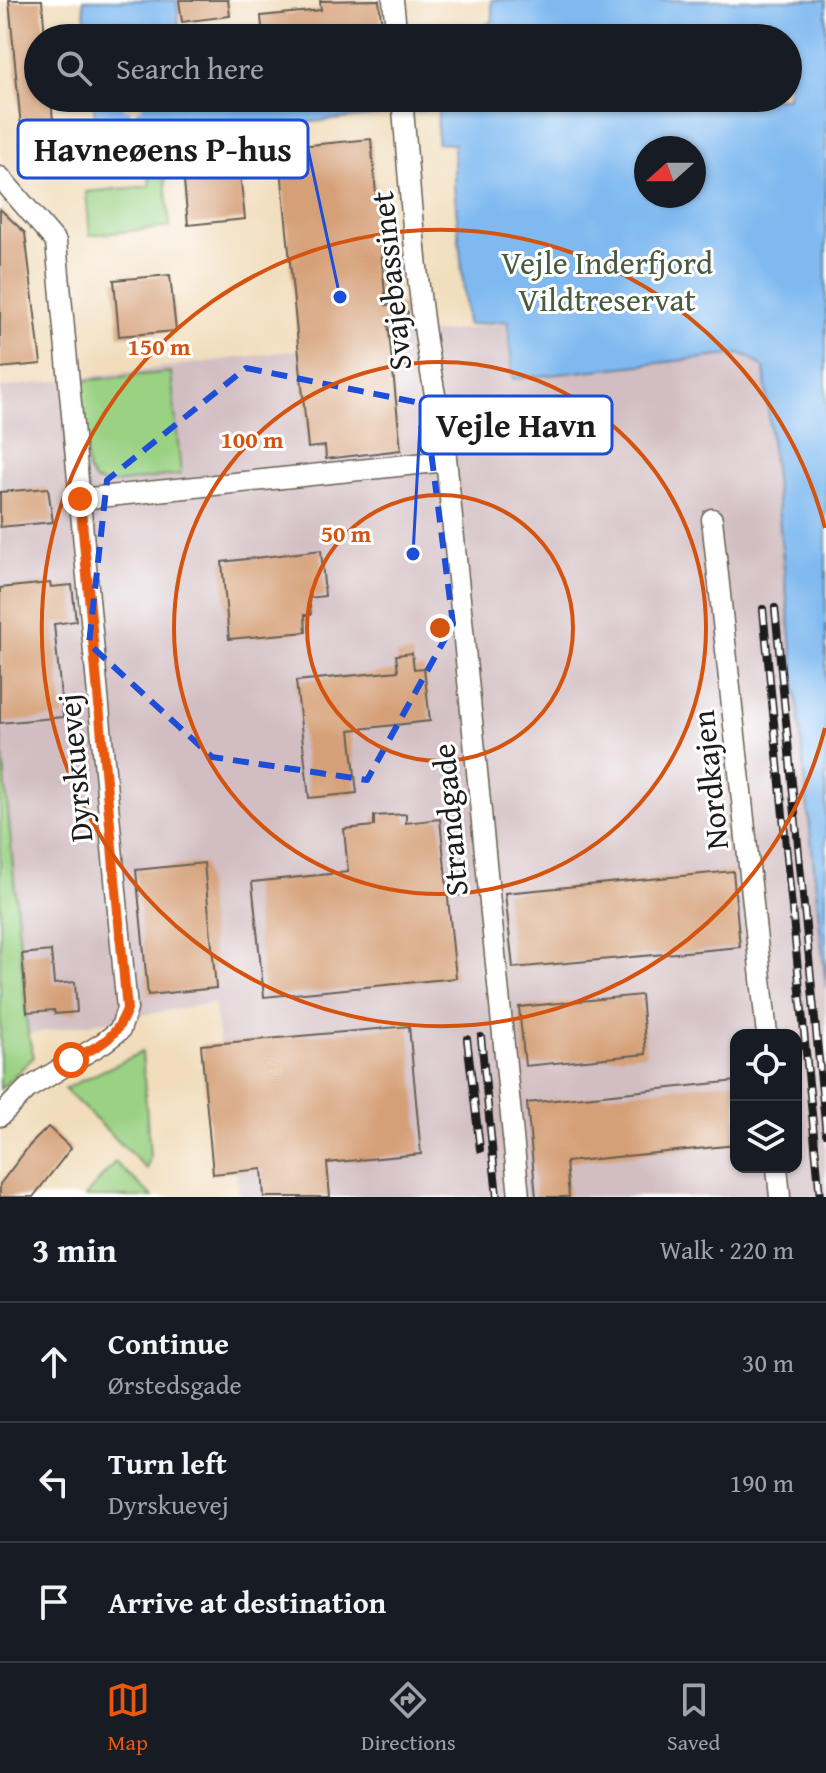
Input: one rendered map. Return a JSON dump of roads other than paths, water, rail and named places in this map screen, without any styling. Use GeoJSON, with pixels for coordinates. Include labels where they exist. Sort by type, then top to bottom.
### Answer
{"type":"FeatureCollection","features":[{"type":"Feature","properties":{"kind":"street"},"geometry":{"type":"LineString","coordinates":[[393,0],[396,24]]}},
{"type":"Feature","properties":{"kind":"street","name":"Svajebassinet"},"geometry":{"type":"LineString","coordinates":[[403,112],[425,328],[434,394],[444,437]]}},
{"type":"Feature","properties":{"kind":"street","name":"Dyrskuevej"},"geometry":{"type":"LineString","coordinates":[[0,177],[56,242],[127,1009],[120,1030],[27,1089],[0,1116]]}},
{"type":"Feature","properties":{"kind":"street","name":"Strandgade"},"geometry":{"type":"LineString","coordinates":[[444,437],[519,1197]]}},
{"type":"Feature","properties":{"kind":"street"},"geometry":{"type":"LineString","coordinates":[[80,499],[446,461]]}},
{"type":"Feature","properties":{"kind":"street","name":"Nordkajen"},"geometry":{"type":"LineString","coordinates":[[712,519],[766,1029]]}},
{"type":"Feature","properties":{"kind":"street"},"geometry":{"type":"LineString","coordinates":[[778,1173],[780,1197]]}},
{"type":"Feature","properties":{"kind":"water"},"geometry":{"type":"Polygon","coordinates":[[[83,0],[177,0],[179,24],[86,24],[83,0]]]}},
{"type":"Feature","properties":{"kind":"water","name":"Vejle Inderfjord Vildtreservat"},"geometry":{"type":"Polygon","coordinates":[[[491,0],[826,0],[826,989],[764,368],[740,354],[513,379],[508,321],[467,325],[454,185],[454,144],[437,143],[438,112],[802,112],[802,24],[487,24],[493,20],[491,0]]]}},
{"type":"Feature","properties":{"kind":"water","name":"Vejle Inderfjord Vildtreservat"},"geometry":{"type":"Polygon","coordinates":[[[95,112],[409,112],[98,144],[95,112]]]}},
{"type":"Feature","properties":{"kind":"railway"},"geometry":{"type":"LineString","coordinates":[[775,608],[826,1133]]}},
{"type":"Feature","properties":{"kind":"railway"},"geometry":{"type":"LineString","coordinates":[[763,609],[820,1197]]}},
{"type":"Feature","properties":{"kind":"railway"},"geometry":{"type":"LineString","coordinates":[[481,1037],[497,1197]]}},
{"type":"Feature","properties":{"kind":"railway"},"geometry":{"type":"LineString","coordinates":[[467,1039],[480,1149]]}},
{"type":"Feature","properties":{"kind":"place","name":"Havneøens P-hus"},"geometry":{"type":"Point","coordinates":[340,297]}},
{"type":"Feature","properties":{"kind":"place","name":"Vejle Havn"},"geometry":{"type":"Point","coordinates":[413,554]}}]}
